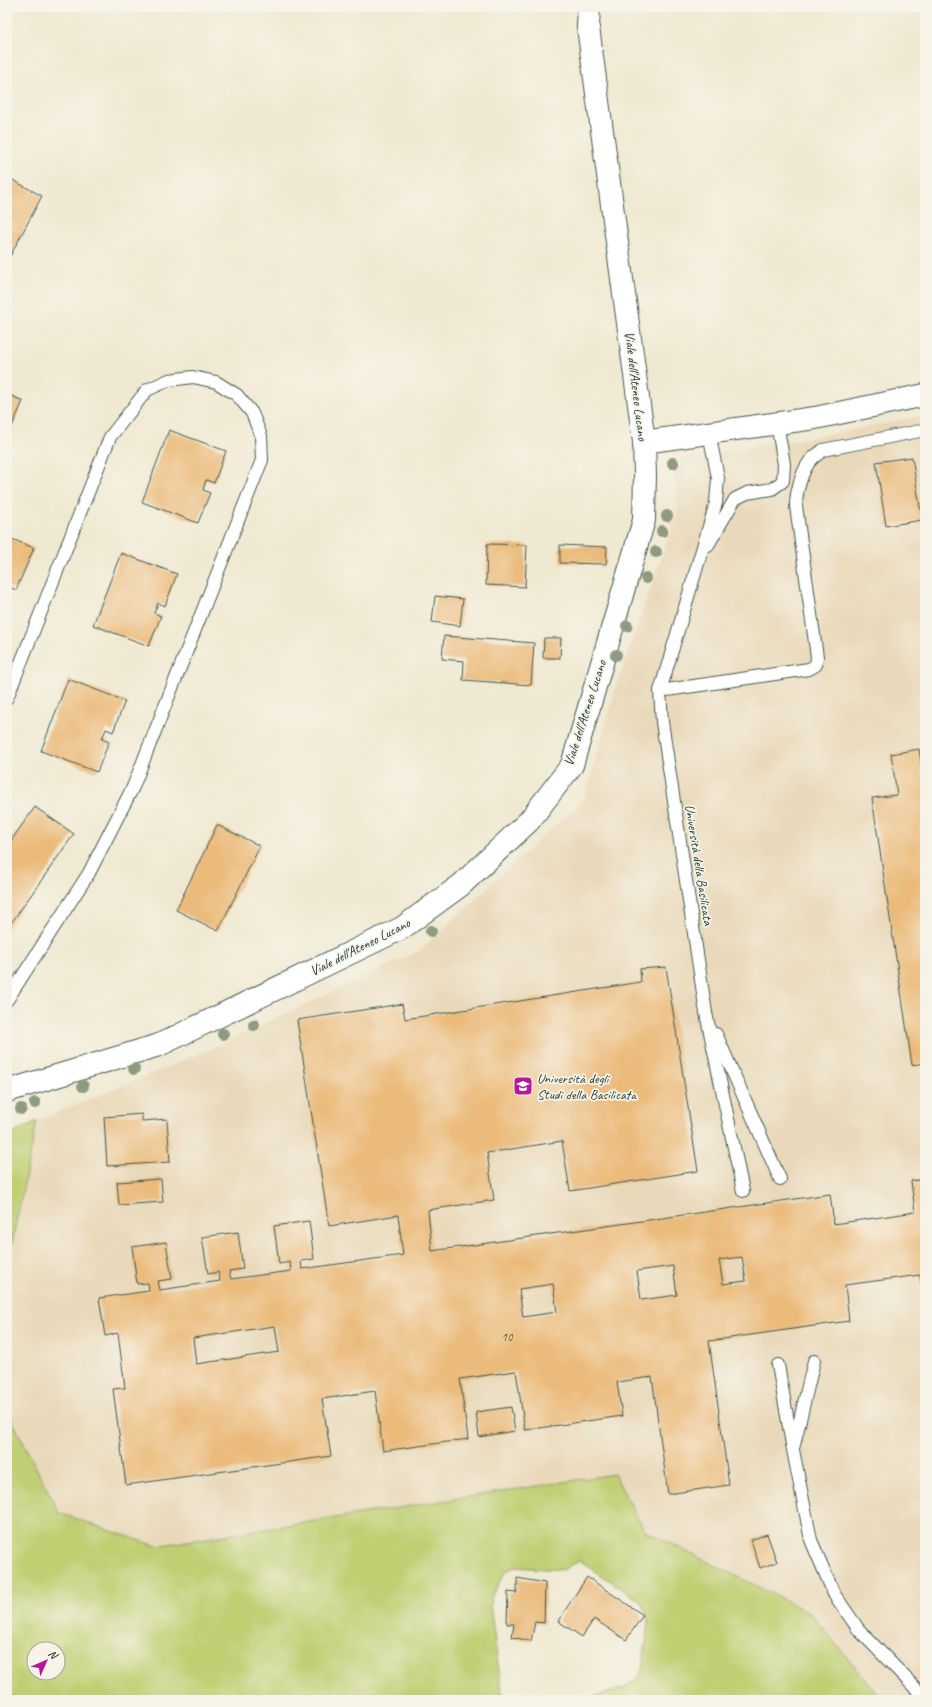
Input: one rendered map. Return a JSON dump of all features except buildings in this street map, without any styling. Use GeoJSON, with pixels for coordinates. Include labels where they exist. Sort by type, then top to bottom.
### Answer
{"type":"FeatureCollection","features":[{"type":"Feature","properties":{"kind":"street","name":"Viale dell'Ateneo Lucano"},"geometry":{"type":"LineString","coordinates":[[7,1091],[158,1045],[402,928],[462,885],[529,821],[572,765],[644,520],[644,442],[588,27],[589,7]]}},
{"type":"Feature","properties":{"kind":"street"},"geometry":{"type":"LineString","coordinates":[[644,442],[815,418],[925,396]]}},
{"type":"Feature","properties":{"kind":"lane"},"geometry":{"type":"LineString","coordinates":[[7,698],[110,437],[147,390],[169,380],[193,377],[216,382],[237,394],[252,413],[261,436],[262,460],[133,787],[89,873],[7,1000]]}},
{"type":"Feature","properties":{"kind":"lane"},"geometry":{"type":"LineString","coordinates":[[701,558],[736,500],[747,492],[772,488],[783,481],[784,464],[777,423]]}},
{"type":"Feature","properties":{"kind":"lane"},"geometry":{"type":"LineString","coordinates":[[710,433],[718,478],[716,503],[701,558],[660,691],[809,669],[816,665],[817,657],[796,506],[796,498],[804,472],[812,459],[823,450],[925,430]]}},
{"type":"Feature","properties":{"kind":"lane","name":"Università della Basilicata"},"geometry":{"type":"LineString","coordinates":[[660,691],[662,722],[706,1013],[743,1191]]}},
{"type":"Feature","properties":{"kind":"lane","name":"Università della Basilicata"},"geometry":{"type":"LineString","coordinates":[[706,1013],[780,1179]]}},
{"type":"Feature","properties":{"kind":"lane"},"geometry":{"type":"LineString","coordinates":[[793,1450],[814,1361]]}},
{"type":"Feature","properties":{"kind":"lane"},"geometry":{"type":"LineString","coordinates":[[778,1364],[811,1540],[834,1594],[859,1630],[924,1696]]}},
{"type":"Feature","properties":{"kind":"shaded area","name":"Università degli Studi della Basilicata"},"geometry":{"type":"Polygon","coordinates":[[[925,415],[925,1700],[883,1700],[809,1612],[645,1531],[614,1474],[156,1546],[59,1513],[7,1410],[7,1266],[37,1121],[206,1051],[419,951],[585,798],[616,686],[678,510],[674,472],[688,456],[803,439],[925,415]]]}},
{"type":"Feature","properties":{"kind":"green space"},"geometry":{"type":"Polygon","coordinates":[[[37,1121],[7,1266],[7,1137],[37,1121]]]}},
{"type":"Feature","properties":{"kind":"green space"},"geometry":{"type":"Polygon","coordinates":[[[7,1410],[59,1513],[156,1546],[614,1474],[645,1531],[809,1612],[883,1700],[581,1700],[623,1689],[638,1678],[642,1669],[649,1621],[642,1602],[579,1560],[563,1570],[515,1567],[506,1571],[492,1595],[490,1605],[503,1700],[7,1700],[7,1410]]]}},
{"type":"Feature","properties":{"kind":"place","name":"Università degli Studi della Basilicata"},"geometry":{"type":"Point","coordinates":[523,1086]}}]}
